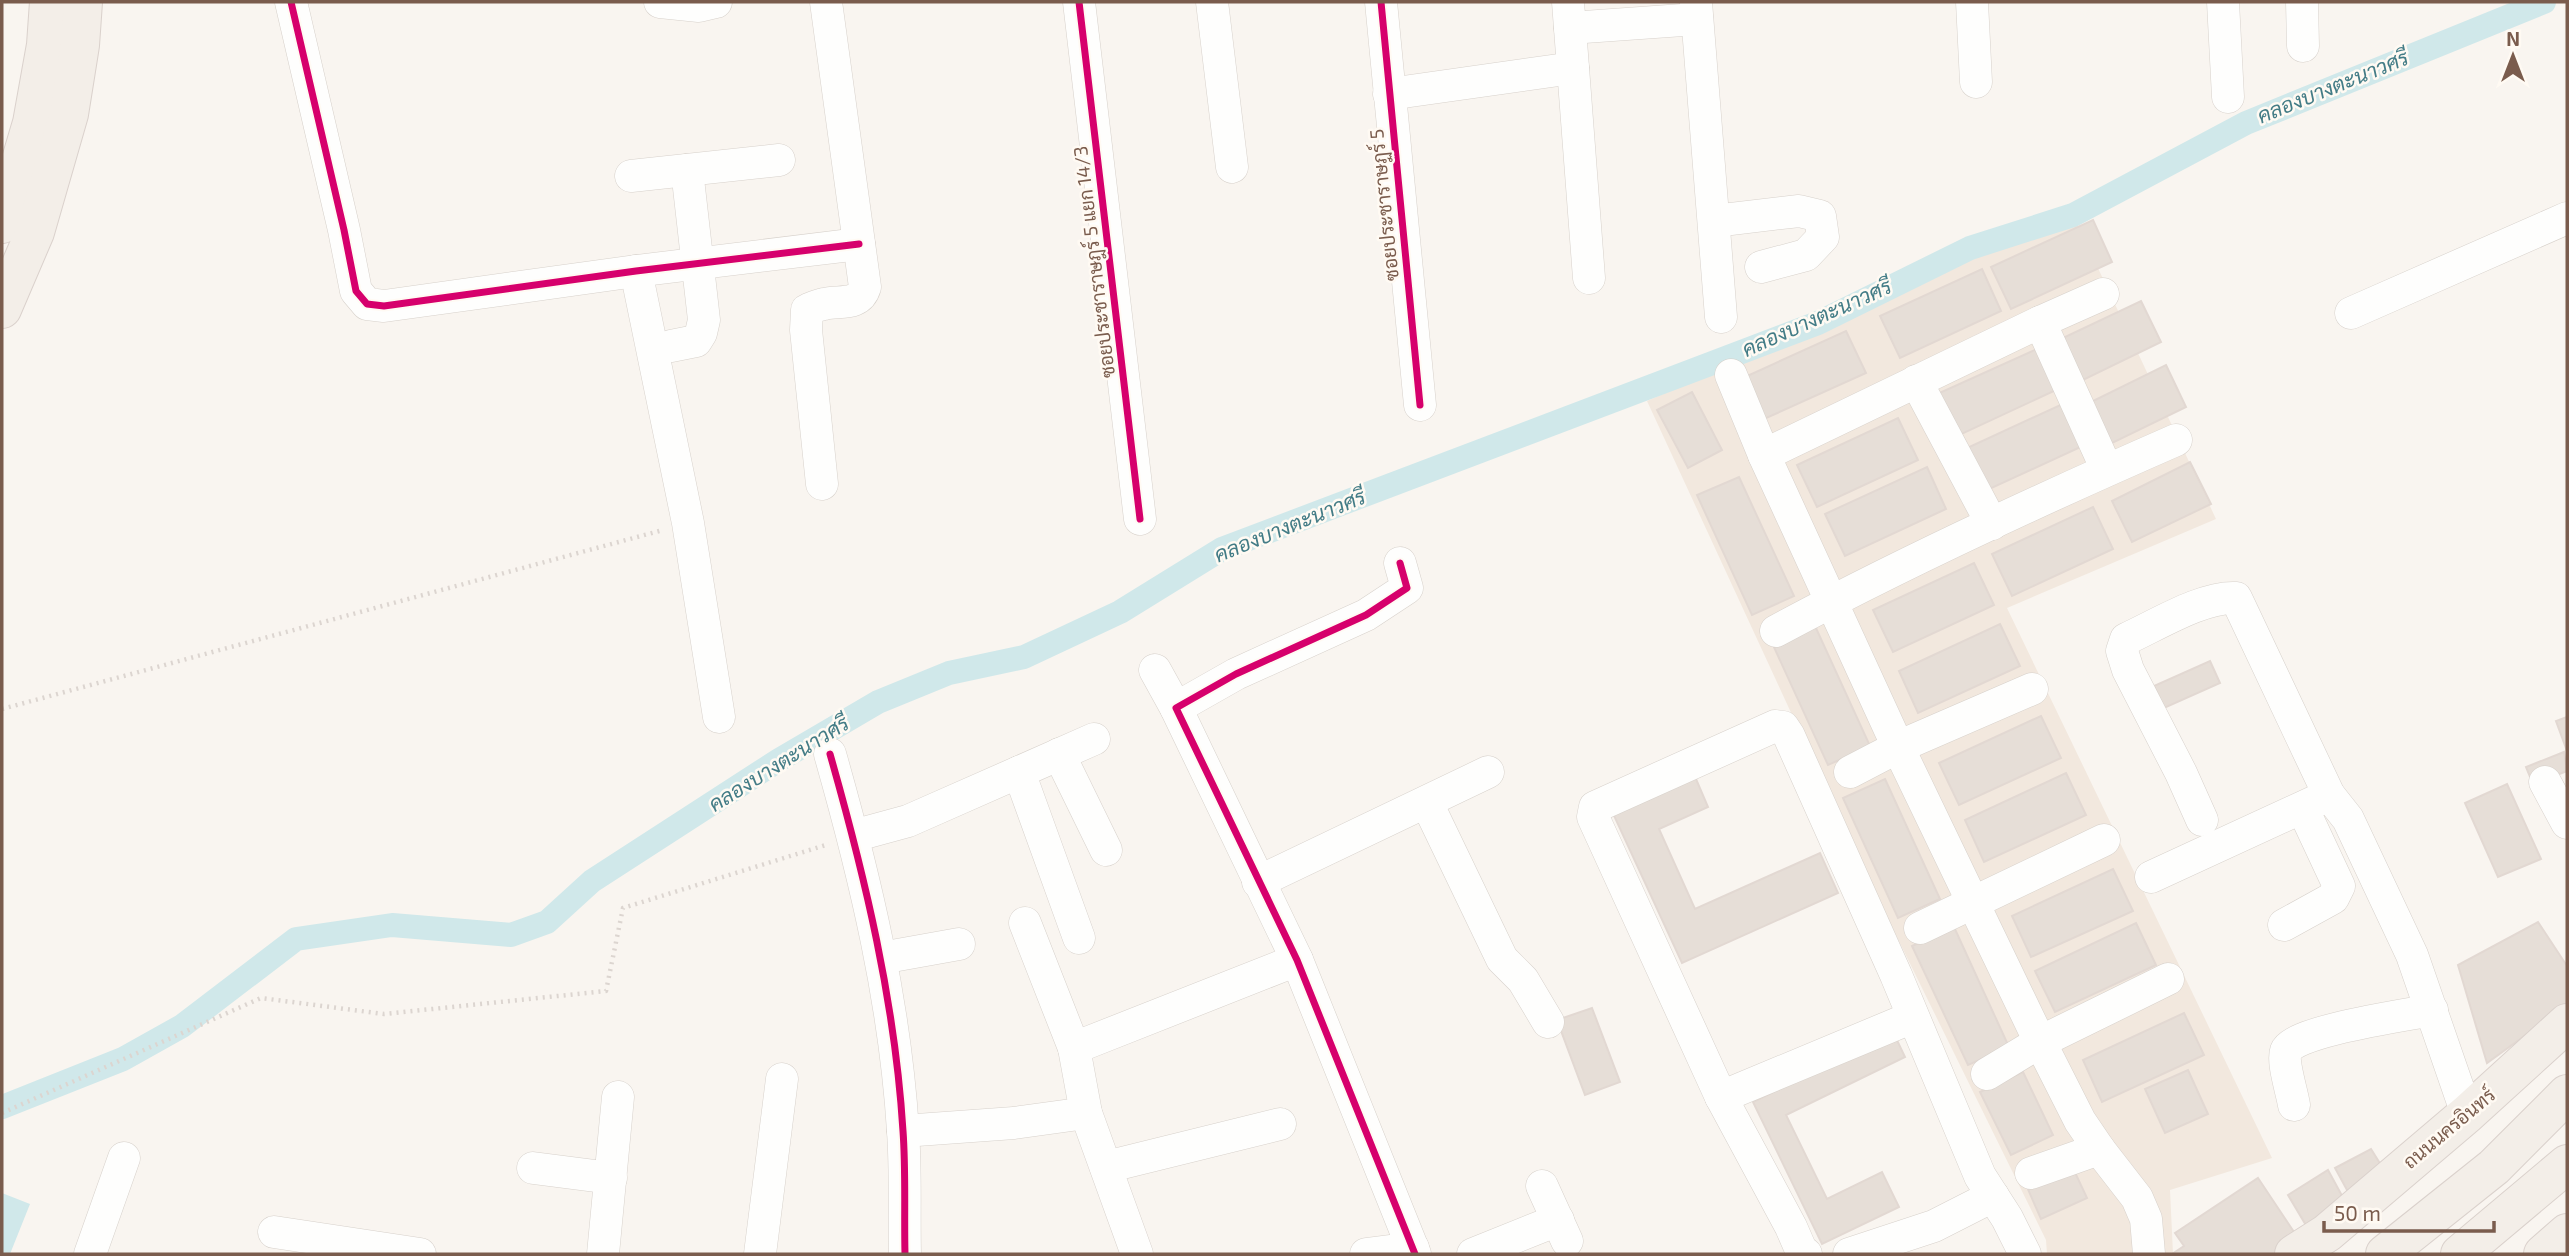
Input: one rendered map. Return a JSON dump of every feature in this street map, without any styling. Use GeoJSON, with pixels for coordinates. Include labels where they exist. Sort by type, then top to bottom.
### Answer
{"type":"FeatureCollection","features":[{"type":"Feature","properties":{"kind":"main road"},"geometry":{"type":"LineString","coordinates":[[2,224],[32,122],[46,45],[49,2]]}},
{"type":"Feature","properties":{"kind":"main road"},"geometry":{"type":"LineString","coordinates":[[2,309],[35,232],[69,114],[80,45],[83,2]]}},
{"type":"Feature","properties":{"kind":"main road","name":"ถนนนครอินทร์"},"geometry":{"type":"LineString","coordinates":[[2294,1254],[2326,1233],[2467,1114],[2567,1023]]}},
{"type":"Feature","properties":{"kind":"main road"},"geometry":{"type":"LineString","coordinates":[[2385,1254],[2494,1167],[2567,1094]]}},
{"type":"Feature","properties":{"kind":"main road"},"geometry":{"type":"LineString","coordinates":[[2460,1254],[2567,1164]]}},
{"type":"Feature","properties":{"kind":"main road"},"geometry":{"type":"LineString","coordinates":[[2543,1254],[2567,1233]]}},
{"type":"Feature","properties":{"kind":"street"},"geometry":{"type":"LineString","coordinates":[[291,2],[328,154],[356,291],[367,304],[384,306],[859,244]]}},
{"type":"Feature","properties":{"kind":"street"},"geometry":{"type":"LineString","coordinates":[[660,2],[698,6],[716,2]]}},
{"type":"Feature","properties":{"kind":"street"},"geometry":{"type":"LineString","coordinates":[[822,484],[806,330],[807,310],[825,303],[856,300],[865,288],[826,2]]}},
{"type":"Feature","properties":{"kind":"street","name":"ซอยประชาราษฎร์ 5 แยก 14/3"},"geometry":{"type":"LineString","coordinates":[[1079,2],[1140,519]]}},
{"type":"Feature","properties":{"kind":"street"},"geometry":{"type":"LineString","coordinates":[[1212,2],[1232,167]]}},
{"type":"Feature","properties":{"kind":"street","name":"ซอยประชาราษฏร์ 5"},"geometry":{"type":"LineString","coordinates":[[1381,2],[1420,405]]}},
{"type":"Feature","properties":{"kind":"street"},"geometry":{"type":"LineString","coordinates":[[1972,2],[1976,82]]}},
{"type":"Feature","properties":{"kind":"street"},"geometry":{"type":"LineString","coordinates":[[2223,2],[2228,97]]}},
{"type":"Feature","properties":{"kind":"street"},"geometry":{"type":"LineString","coordinates":[[2302,2],[2303,46]]}},
{"type":"Feature","properties":{"kind":"street"},"geometry":{"type":"LineString","coordinates":[[1589,278],[1569,15],[1697,10],[1721,317]]}},
{"type":"Feature","properties":{"kind":"street"},"geometry":{"type":"LineString","coordinates":[[1389,94],[1573,68]]}},
{"type":"Feature","properties":{"kind":"street"},"geometry":{"type":"LineString","coordinates":[[631,176],[779,160]]}},
{"type":"Feature","properties":{"kind":"street"},"geometry":{"type":"LineString","coordinates":[[671,346],[696,341],[704,320],[687,170]]}},
{"type":"Feature","properties":{"kind":"street"},"geometry":{"type":"LineString","coordinates":[[1714,221],[1799,211],[1820,216],[1823,237],[1806,255],[1761,267]]}},
{"type":"Feature","properties":{"kind":"street"},"geometry":{"type":"LineString","coordinates":[[2351,313],[2567,218]]}},
{"type":"Feature","properties":{"kind":"street"},"geometry":{"type":"LineString","coordinates":[[636,271],[688,523],[719,717]]}},
{"type":"Feature","properties":{"kind":"street"},"geometry":{"type":"LineString","coordinates":[[1764,455],[2103,294]]}},
{"type":"Feature","properties":{"kind":"street"},"geometry":{"type":"LineString","coordinates":[[2040,322],[2107,470]]}},
{"type":"Feature","properties":{"kind":"street"},"geometry":{"type":"LineString","coordinates":[[1731,375],[1764,455],[1898,747],[2040,1042],[2080,1121],[2137,1198],[2146,1219],[2149,1254]]}},
{"type":"Feature","properties":{"kind":"street"},"geometry":{"type":"LineString","coordinates":[[1916,381],[1992,524]]}},
{"type":"Feature","properties":{"kind":"street"},"geometry":{"type":"LineString","coordinates":[[1776,631],[1831,601],[1992,524],[2176,440]]}},
{"type":"Feature","properties":{"kind":"street"},"geometry":{"type":"LineString","coordinates":[[1176,708],[1236,674],[1366,615],[1407,588],[1400,562]]}},
{"type":"Feature","properties":{"kind":"street"},"geometry":{"type":"LineString","coordinates":[[2202,820],[2128,670],[2122,651],[2126,639],[2222,597],[2236,598],[2316,802],[2339,886],[2333,898],[2284,925]]}},
{"type":"Feature","properties":{"kind":"street"},"geometry":{"type":"LineString","coordinates":[[1155,670],[1176,708],[1297,960],[1414,1251],[1366,1254]]}},
{"type":"Feature","properties":{"kind":"street"},"geometry":{"type":"LineString","coordinates":[[1850,772],[1898,747],[2032,689]]}},
{"type":"Feature","properties":{"kind":"street"},"geometry":{"type":"LineString","coordinates":[[1806,1254],[1801,1250],[1721,1097],[1593,817],[1595,807],[1775,726],[1783,727],[1789,736],[1980,1176],[2007,1218],[2025,1254]]}},
{"type":"Feature","properties":{"kind":"street"},"geometry":{"type":"LineString","coordinates":[[853,836],[908,821],[1094,739]]}},
{"type":"Feature","properties":{"kind":"street"},"geometry":{"type":"LineString","coordinates":[[830,754],[853,836],[886,980],[903,1131],[905,1254]]}},
{"type":"Feature","properties":{"kind":"street"},"geometry":{"type":"LineString","coordinates":[[1059,754],[1106,850]]}},
{"type":"Feature","properties":{"kind":"street"},"geometry":{"type":"LineString","coordinates":[[1019,772],[1079,938]]}},
{"type":"Feature","properties":{"kind":"street"},"geometry":{"type":"LineString","coordinates":[[1258,882],[1488,772]]}},
{"type":"Feature","properties":{"kind":"street"},"geometry":{"type":"LineString","coordinates":[[2546,782],[2567,823]]}},
{"type":"Feature","properties":{"kind":"street"},"geometry":{"type":"LineString","coordinates":[[2151,877],[2316,802]]}},
{"type":"Feature","properties":{"kind":"street"},"geometry":{"type":"LineString","coordinates":[[2316,802],[2348,819],[2412,955],[2467,1114]]}},
{"type":"Feature","properties":{"kind":"street"},"geometry":{"type":"LineString","coordinates":[[1427,803],[1502,959],[1524,980],[1548,1022]]}},
{"type":"Feature","properties":{"kind":"street"},"geometry":{"type":"LineString","coordinates":[[1920,928],[2104,840]]}},
{"type":"Feature","properties":{"kind":"street"},"geometry":{"type":"LineString","coordinates":[[1025,923],[1074,1048],[1086,1113],[1137,1254]]}},
{"type":"Feature","properties":{"kind":"street"},"geometry":{"type":"LineString","coordinates":[[881,958],[959,944]]}},
{"type":"Feature","properties":{"kind":"street"},"geometry":{"type":"LineString","coordinates":[[1074,1048],[1297,960]]}},
{"type":"Feature","properties":{"kind":"street"},"geometry":{"type":"LineString","coordinates":[[1987,1074],[2040,1042],[2168,979]]}},
{"type":"Feature","properties":{"kind":"street"},"geometry":{"type":"LineString","coordinates":[[2294,1105],[2285,1056],[2287,1047],[2293,1042],[2313,1034],[2432,1010]]}},
{"type":"Feature","properties":{"kind":"street"},"geometry":{"type":"LineString","coordinates":[[1721,1097],[1913,1017]]}},
{"type":"Feature","properties":{"kind":"street"},"geometry":{"type":"LineString","coordinates":[[760,1254],[782,1079]]}},
{"type":"Feature","properties":{"kind":"street"},"geometry":{"type":"LineString","coordinates":[[603,1254],[618,1097]]}},
{"type":"Feature","properties":{"kind":"street"},"geometry":{"type":"LineString","coordinates":[[903,1131],[1014,1123],[1086,1113]]}},
{"type":"Feature","properties":{"kind":"street"},"geometry":{"type":"LineString","coordinates":[[1106,1167],[1280,1124]]}},
{"type":"Feature","properties":{"kind":"street"},"geometry":{"type":"LineString","coordinates":[[2031,1173],[2099,1149]]}},
{"type":"Feature","properties":{"kind":"street"},"geometry":{"type":"LineString","coordinates":[[90,1254],[124,1158]]}},
{"type":"Feature","properties":{"kind":"street"},"geometry":{"type":"LineString","coordinates":[[533,1168],[611,1178]]}},
{"type":"Feature","properties":{"kind":"street"},"geometry":{"type":"LineString","coordinates":[[1473,1254],[1563,1230],[1542,1186]]}},
{"type":"Feature","properties":{"kind":"street"},"geometry":{"type":"LineString","coordinates":[[1849,1254],[1934,1226],[1993,1196]]}},
{"type":"Feature","properties":{"kind":"street"},"geometry":{"type":"LineString","coordinates":[[274,1232],[421,1254]]}},
{"type":"Feature","properties":{"kind":"path"},"geometry":{"type":"LineString","coordinates":[[2,709],[688,523]]}},
{"type":"Feature","properties":{"kind":"path"},"geometry":{"type":"LineString","coordinates":[[2,1113],[261,998],[384,1014],[606,991],[623,908],[853,836]]}},
{"type":"Feature","properties":{"kind":"shaded area"},"geometry":{"type":"Polygon","coordinates":[[[2073,215],[2216,519],[2007,608],[2272,1158],[2170,1190],[2173,1254],[2047,1254],[2046,1240],[1861,864],[1647,401],[2073,215]]]}},
{"type":"Feature","properties":{"kind":"water"},"geometry":{"type":"Polygon","coordinates":[[[2,1193],[30,1204],[10,1254],[2,1254],[2,1193]]]}},
{"type":"Feature","properties":{"kind":"building"},"geometry":{"type":"Polygon","coordinates":[[[2093,220],[2112,262],[2011,309],[1991,267],[2093,220]]]}},
{"type":"Feature","properties":{"kind":"building"},"geometry":{"type":"Polygon","coordinates":[[[1982,269],[2001,311],[1900,358],[1880,316],[1982,269]]]}},
{"type":"Feature","properties":{"kind":"building"},"geometry":{"type":"Polygon","coordinates":[[[2141,301],[2161,342],[2083,380],[2063,338],[2141,301]]]}},
{"type":"Feature","properties":{"kind":"building"},"geometry":{"type":"Polygon","coordinates":[[[1846,331],[1866,373],[1764,419],[1745,377],[1846,331]]]}},
{"type":"Feature","properties":{"kind":"building"},"geometry":{"type":"Polygon","coordinates":[[[2037,349],[2056,390],[1955,437],[1935,395],[2037,349]]]}},
{"type":"Feature","properties":{"kind":"building"},"geometry":{"type":"Polygon","coordinates":[[[2166,365],[2186,407],[2108,445],[2087,404],[2166,365]]]}},
{"type":"Feature","properties":{"kind":"building"},"geometry":{"type":"Polygon","coordinates":[[[1692,392],[1722,450],[1688,468],[1657,410],[1692,392]]]}},
{"type":"Feature","properties":{"kind":"building"},"geometry":{"type":"Polygon","coordinates":[[[2067,402],[2087,444],[1985,491],[1965,449],[2067,402]]]}},
{"type":"Feature","properties":{"kind":"building"},"geometry":{"type":"Polygon","coordinates":[[[1898,418],[1918,460],[1817,507],[1797,465],[1898,418]]]}},
{"type":"Feature","properties":{"kind":"building"},"geometry":{"type":"Polygon","coordinates":[[[2190,462],[2211,504],[2132,542],[2112,501],[2190,462]]]}},
{"type":"Feature","properties":{"kind":"building"},"geometry":{"type":"Polygon","coordinates":[[[1927,467],[1946,509],[1845,556],[1825,514],[1927,467]]]}},
{"type":"Feature","properties":{"kind":"building"},"geometry":{"type":"Polygon","coordinates":[[[1739,477],[1794,596],[1752,615],[1697,495],[1739,477]]]}},
{"type":"Feature","properties":{"kind":"building"},"geometry":{"type":"Polygon","coordinates":[[[2093,507],[2113,549],[2012,596],[1992,554],[2093,507]]]}},
{"type":"Feature","properties":{"kind":"building"},"geometry":{"type":"Polygon","coordinates":[[[1974,563],[1994,605],[1893,652],[1873,610],[1974,563]]]}},
{"type":"Feature","properties":{"kind":"building"},"geometry":{"type":"Polygon","coordinates":[[[2000,624],[2020,666],[1918,713],[1899,671],[2000,624]]]}},
{"type":"Feature","properties":{"kind":"building"},"geometry":{"type":"Polygon","coordinates":[[[1815,626],[1870,746],[1828,765],[1773,645],[1815,626]]]}},
{"type":"Feature","properties":{"kind":"building"},"geometry":{"type":"Polygon","coordinates":[[[2210,661],[2220,683],[2164,708],[2154,686],[2210,661]]]}},
{"type":"Feature","properties":{"kind":"building"},"geometry":{"type":"Polygon","coordinates":[[[2041,716],[2061,758],[1959,805],[1939,763],[2041,716]]]}},
{"type":"Feature","properties":{"kind":"building"},"geometry":{"type":"Polygon","coordinates":[[[2567,717],[2567,751],[2556,721],[2567,717]]]}},
{"type":"Feature","properties":{"kind":"building"},"geometry":{"type":"Polygon","coordinates":[[[2564,752],[2567,771],[2533,784],[2526,767],[2564,752]]]}},
{"type":"Feature","properties":{"kind":"building"},"geometry":{"type":"Polygon","coordinates":[[[1693,772],[1708,807],[1659,829],[1695,909],[1820,853],[1838,893],[1682,963],[1611,809],[1693,772]]]}},
{"type":"Feature","properties":{"kind":"building"},"geometry":{"type":"Polygon","coordinates":[[[2066,773],[2086,815],[1984,862],[1965,820],[2066,773]]]}},
{"type":"Feature","properties":{"kind":"building"},"geometry":{"type":"Polygon","coordinates":[[[1885,779],[1940,899],[1898,918],[1843,798],[1885,779]]]}},
{"type":"Feature","properties":{"kind":"building"},"geometry":{"type":"Polygon","coordinates":[[[2507,784],[2541,859],[2498,877],[2465,803],[2507,784]]]}},
{"type":"Feature","properties":{"kind":"building"},"geometry":{"type":"Polygon","coordinates":[[[2113,869],[2133,911],[2031,957],[2012,916],[2113,869]]]}},
{"type":"Feature","properties":{"kind":"building"},"geometry":{"type":"Polygon","coordinates":[[[2538,922],[2567,966],[2567,1005],[2487,1063],[2458,965],[2538,922]]]}},
{"type":"Feature","properties":{"kind":"building"},"geometry":{"type":"Polygon","coordinates":[[[2136,923],[2156,965],[2055,1012],[2035,971],[2136,923]]]}},
{"type":"Feature","properties":{"kind":"building"},"geometry":{"type":"Polygon","coordinates":[[[1954,927],[2009,1047],[1968,1065],[1912,946],[1954,927]]]}},
{"type":"Feature","properties":{"kind":"building"},"geometry":{"type":"Polygon","coordinates":[[[1592,1008],[1620,1082],[1585,1095],[1557,1020],[1592,1008]]]}},
{"type":"Feature","properties":{"kind":"building"},"geometry":{"type":"Polygon","coordinates":[[[2184,1013],[2204,1055],[2102,1102],[2083,1060],[2184,1013]]]}},
{"type":"Feature","properties":{"kind":"building"},"geometry":{"type":"Polygon","coordinates":[[[1894,1034],[1905,1057],[1786,1115],[1827,1199],[1882,1172],[1899,1207],[1822,1244],[1753,1102],[1894,1034]]]}},
{"type":"Feature","properties":{"kind":"building"},"geometry":{"type":"Polygon","coordinates":[[[2188,1070],[2208,1114],[2165,1133],[2145,1089],[2188,1070]]]}},
{"type":"Feature","properties":{"kind":"building"},"geometry":{"type":"Polygon","coordinates":[[[2023,1072],[2053,1135],[2011,1155],[1980,1092],[2023,1072]]]}},
{"type":"Feature","properties":{"kind":"building"},"geometry":{"type":"Polygon","coordinates":[[[2371,1149],[2386,1173],[2353,1201],[2335,1168],[2371,1149]]]}},
{"type":"Feature","properties":{"kind":"building"},"geometry":{"type":"Polygon","coordinates":[[[2072,1166],[2087,1198],[2041,1219],[2027,1187],[2072,1166]]]}},
{"type":"Feature","properties":{"kind":"building"},"geometry":{"type":"Polygon","coordinates":[[[2328,1170],[2347,1205],[2310,1232],[2288,1195],[2328,1170]]]}},
{"type":"Feature","properties":{"kind":"building"},"geometry":{"type":"Polygon","coordinates":[[[2258,1178],[2298,1238],[2274,1254],[2172,1254],[2184,1246],[2175,1233],[2258,1178]]]}},
{"type":"Feature","properties":{"kind":"waterway","name":"คลองบางตะนาวศรี"},"geometry":{"type":"LineString","coordinates":[[2,1107],[123,1059],[182,1026],[296,939],[392,925],[511,935],[547,922],[592,881],[779,760],[878,702],[949,673],[1024,657],[1120,612],[1222,549],[1818,323],[1970,248],[2073,215],[2246,123],[2544,2]]}},
{"type":"Feature","properties":{"kind":"cycle path"},"geometry":{"type":"LineString","coordinates":[[291,2],[356,291],[367,304],[384,306],[859,244]]}},
{"type":"Feature","properties":{"kind":"cycle path"},"geometry":{"type":"LineString","coordinates":[[1079,2],[1140,519]]}},
{"type":"Feature","properties":{"kind":"cycle path"},"geometry":{"type":"LineString","coordinates":[[1381,2],[1420,405]]}},
{"type":"Feature","properties":{"kind":"cycle path"},"geometry":{"type":"LineString","coordinates":[[1400,563],[1407,588],[1366,615],[1236,674],[1176,708],[1297,960],[1415,1254]]}},
{"type":"Feature","properties":{"kind":"cycle path"},"geometry":{"type":"LineString","coordinates":[[830,754],[855,847],[886,987],[899,1083],[904,1146],[905,1254]]}}]}
